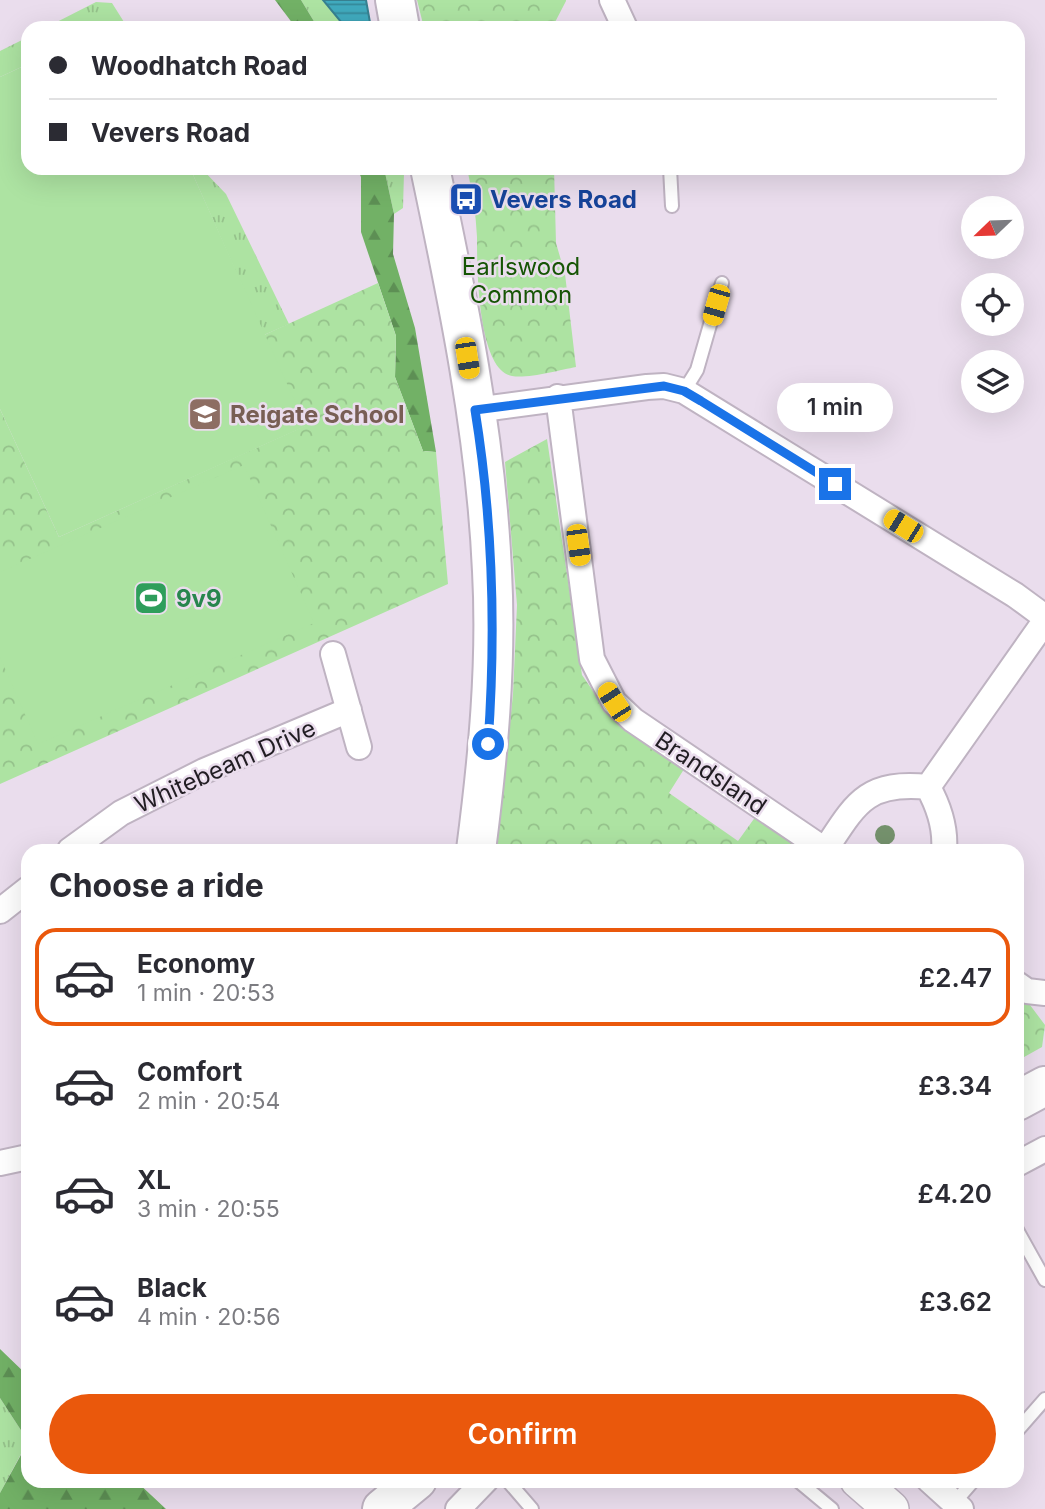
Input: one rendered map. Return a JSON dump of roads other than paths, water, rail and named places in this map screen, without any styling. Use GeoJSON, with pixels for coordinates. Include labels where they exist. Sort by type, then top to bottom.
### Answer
{"type":"FeatureCollection","features":[{"type":"Feature","properties":{"kind":"main road"},"geometry":{"type":"LineString","coordinates":[[395,0],[399,21]]}},
{"type":"Feature","properties":{"kind":"main road"},"geometry":{"type":"LineString","coordinates":[[432,175],[454,280],[483,456],[492,571],[493,653],[486,770],[478,844]]}},
{"type":"Feature","properties":{"kind":"main road"},"geometry":{"type":"LineString","coordinates":[[1024,1097],[1045,1086]]}},
{"type":"Feature","properties":{"kind":"main road"},"geometry":{"type":"LineString","coordinates":[[382,1509],[407,1488]]}},
{"type":"Feature","properties":{"kind":"street"},"geometry":{"type":"LineString","coordinates":[[612,0],[622,21]]}},
{"type":"Feature","properties":{"kind":"street"},"geometry":{"type":"LineString","coordinates":[[475,410],[647,387],[664,386],[684,391],[1015,595],[1045,619],[928,787]]}},
{"type":"Feature","properties":{"kind":"street","name":"Brandsland"},"geometry":{"type":"LineString","coordinates":[[558,397],[592,660],[600,680],[614,702],[633,720],[816,844]]}},
{"type":"Feature","properties":{"kind":"street","name":"Whitebeam Drive"},"geometry":{"type":"LineString","coordinates":[[333,654],[359,747]]}},
{"type":"Feature","properties":{"kind":"street","name":"Whitebeam Drive"},"geometry":{"type":"LineString","coordinates":[[78,844],[121,813],[204,771],[349,710]]}},
{"type":"Feature","properties":{"kind":"street"},"geometry":{"type":"LineString","coordinates":[[829,844],[862,797],[896,787],[928,787]]}},
{"type":"Feature","properties":{"kind":"street"},"geometry":{"type":"LineString","coordinates":[[928,787],[939,807],[944,844]]}},
{"type":"Feature","properties":{"kind":"street"},"geometry":{"type":"LineString","coordinates":[[0,911],[21,894]]}},
{"type":"Feature","properties":{"kind":"street"},"geometry":{"type":"LineString","coordinates":[[1024,989],[1045,993]]}},
{"type":"Feature","properties":{"kind":"street"},"geometry":{"type":"LineString","coordinates":[[1024,1160],[1045,1149]]}},
{"type":"Feature","properties":{"kind":"street"},"geometry":{"type":"LineString","coordinates":[[458,1509],[478,1488]]}},
{"type":"Feature","properties":{"kind":"street"},"geometry":{"type":"LineString","coordinates":[[867,1488],[891,1509]]}},
{"type":"Feature","properties":{"kind":"street"},"geometry":{"type":"LineString","coordinates":[[938,1488],[957,1506]]}},
{"type":"Feature","properties":{"kind":"lane"},"geometry":{"type":"LineString","coordinates":[[670,175],[672,206]]}},
{"type":"Feature","properties":{"kind":"lane"},"geometry":{"type":"LineString","coordinates":[[684,391],[697,370],[722,283]]}},
{"type":"Feature","properties":{"kind":"lane"},"geometry":{"type":"LineString","coordinates":[[1024,1242],[1045,1280]]}},
{"type":"Feature","properties":{"kind":"lane"},"geometry":{"type":"LineString","coordinates":[[1024,1423],[1045,1399]]}},
{"type":"Feature","properties":{"kind":"lane"},"geometry":{"type":"LineString","coordinates":[[514,1488],[532,1509]]}},
{"type":"Feature","properties":{"kind":"lane"},"geometry":{"type":"LineString","coordinates":[[807,1488],[832,1509]]}},
{"type":"Feature","properties":{"kind":"lane"},"geometry":{"type":"LineString","coordinates":[[957,1506],[969,1488]]}},
{"type":"Feature","properties":{"kind":"water"},"geometry":{"type":"Polygon","coordinates":[[[323,0],[366,0],[370,21],[340,21],[323,0]]]}},
{"type":"Feature","properties":{"kind":"place","name":"Vevers Road"},"geometry":{"type":"Point","coordinates":[466,199]}},
{"type":"Feature","properties":{"kind":"place","name":"Reigate School"},"geometry":{"type":"Point","coordinates":[205,414]}},
{"type":"Feature","properties":{"kind":"place","name":"9v9"},"geometry":{"type":"Point","coordinates":[151,598]}},
{"type":"Feature","properties":{"kind":"park label","name":"Earlswood Common"},"geometry":{"type":"Point","coordinates":[521,280]}}]}
